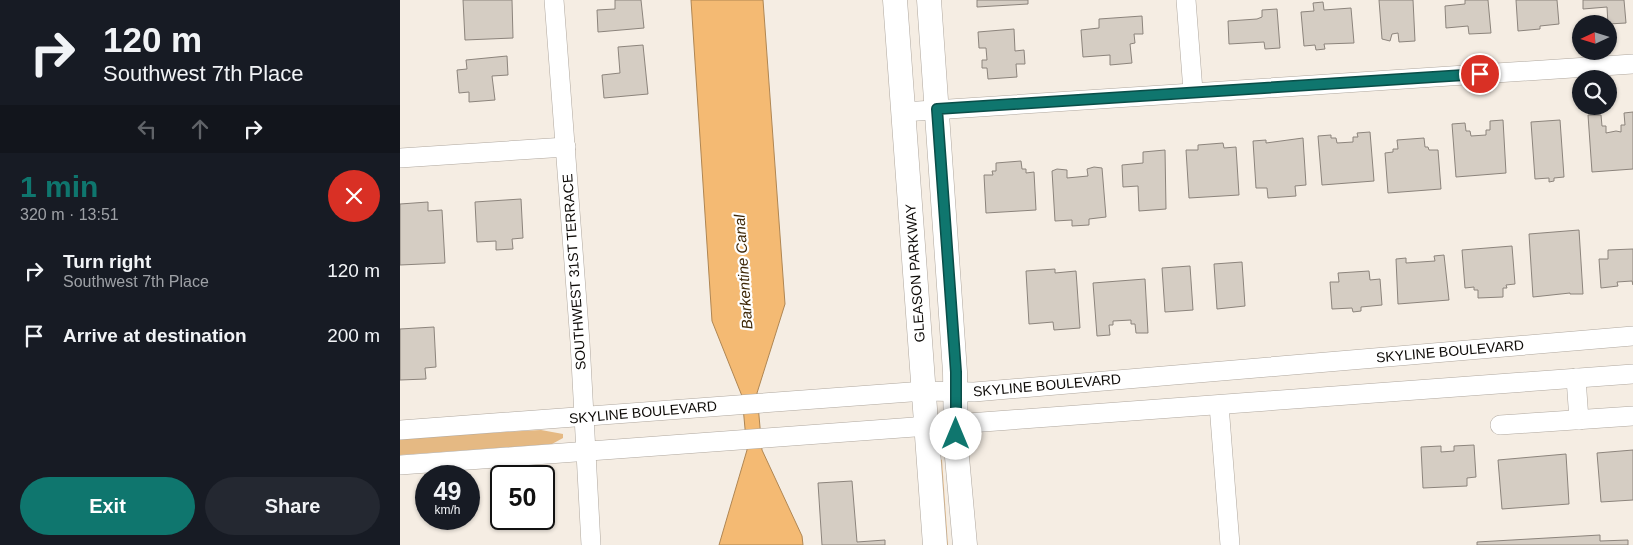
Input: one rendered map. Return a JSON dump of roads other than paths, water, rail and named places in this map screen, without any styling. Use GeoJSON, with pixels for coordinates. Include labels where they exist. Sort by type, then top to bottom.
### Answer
{"type":"FeatureCollection","features":[{"type":"Feature","properties":{"kind":"main road","name":"GLEASON PARKWAY"},"geometry":{"type":"LineString","coordinates":[[895,0],[935,545]]}},
{"type":"Feature","properties":{"kind":"main road"},"geometry":{"type":"LineString","coordinates":[[929,0],[965,545]]}},
{"type":"Feature","properties":{"kind":"street","name":"SOUTHWEST 31ST TERRACE"},"geometry":{"type":"LineString","coordinates":[[554,0],[566,147],[591,545]]}},
{"type":"Feature","properties":{"kind":"street"},"geometry":{"type":"LineString","coordinates":[[1186,0],[1194,92]]}},
{"type":"Feature","properties":{"kind":"street"},"geometry":{"type":"LineString","coordinates":[[903,112],[1633,64]]}},
{"type":"Feature","properties":{"kind":"street"},"geometry":{"type":"LineString","coordinates":[[400,158],[566,147]]}},
{"type":"Feature","properties":{"kind":"street","name":"SKYLINE BOULEVARD"},"geometry":{"type":"LineString","coordinates":[[400,430],[924,391],[974,392],[1633,336]]}},
{"type":"Feature","properties":{"kind":"street"},"geometry":{"type":"LineString","coordinates":[[400,464],[1633,374]]}},
{"type":"Feature","properties":{"kind":"street"},"geometry":{"type":"LineString","coordinates":[[1576,378],[1580,420]]}},
{"type":"Feature","properties":{"kind":"street"},"geometry":{"type":"LineString","coordinates":[[1219,405],[1230,545]]}},
{"type":"Feature","properties":{"kind":"street"},"geometry":{"type":"LineString","coordinates":[[1500,426],[1633,416]]}},
{"type":"Feature","properties":{"kind":"water","name":"Barkentine Canal"},"geometry":{"type":"Polygon","coordinates":[[[691,0],[763,0],[785,304],[757,393],[762,450],[802,536],[803,545],[719,545],[747,450],[742,396],[712,321],[691,0]]]}}]}
